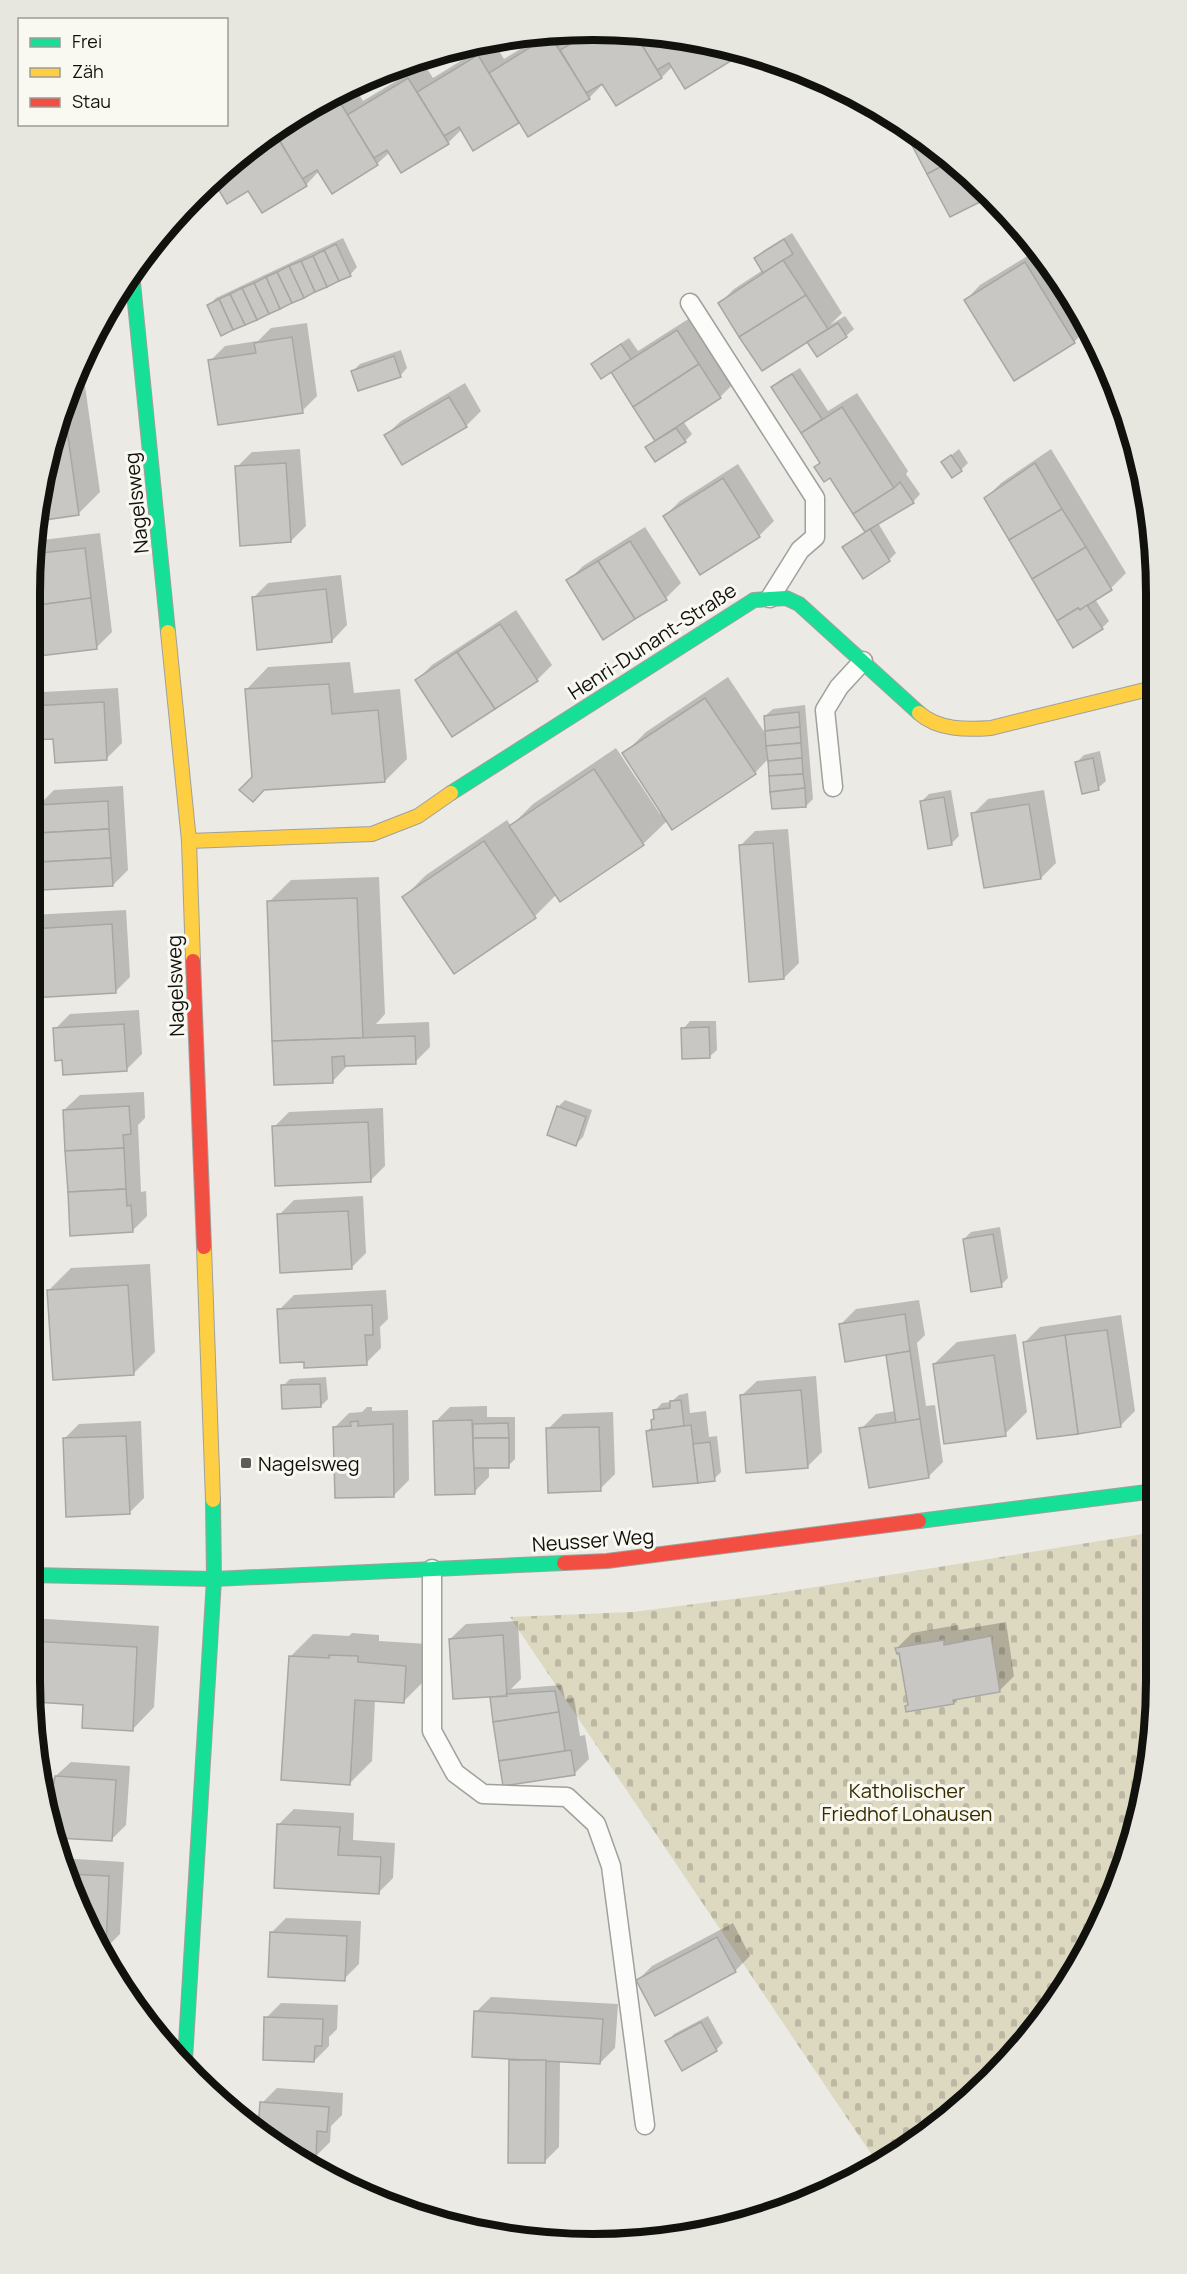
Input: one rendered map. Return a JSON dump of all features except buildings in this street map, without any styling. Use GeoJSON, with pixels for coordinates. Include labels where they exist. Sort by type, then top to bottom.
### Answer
{"type":"FeatureCollection","features":[{"type":"Feature","properties":{"kind":"street","name":"Nagelsweg"},"geometry":{"type":"LineString","coordinates":[[133,287],[189,841],[212,1454],[214,1579],[185,2053]]}},
{"type":"Feature","properties":{"kind":"street","name":"Henri-Dunant-Straße"},"geometry":{"type":"LineString","coordinates":[[189,841],[372,834],[418,816],[464,784],[754,600],[786,598],[799,604],[927,720],[946,727],[991,728],[1146,690]]}},
{"type":"Feature","properties":{"kind":"street","name":"Neusser Weg"},"geometry":{"type":"LineString","coordinates":[[41,1575],[214,1579],[607,1561],[1146,1492]]}},
{"type":"Feature","properties":{"kind":"lane"},"geometry":{"type":"LineString","coordinates":[[690,303],[816,498],[815,537],[800,550],[770,598]]}},
{"type":"Feature","properties":{"kind":"lane"},"geometry":{"type":"LineString","coordinates":[[833,787],[825,710],[839,687],[863,661]]}},
{"type":"Feature","properties":{"kind":"lane"},"geometry":{"type":"LineString","coordinates":[[432,1569],[432,1731],[454,1773],[483,1794],[567,1797],[596,1824],[611,1866],[645,2125]]}},
{"type":"Feature","properties":{"kind":"green space","name":"Katholischer Friedhof Lohausen"},"geometry":{"type":"Polygon","coordinates":[[[1146,1533],[1146,1680],[1142,1753],[1128,1824],[1104,1892],[1072,1957],[1053,1988],[1009,2045],[985,2072],[958,2096],[901,2140],[873,2157],[510,1617],[633,1612],[772,1594],[1146,1533]]]}},
{"type":"Feature","properties":{"kind":"traffic: fast"},"geometry":{"type":"LineString","coordinates":[[133,287],[168,632]]}},
{"type":"Feature","properties":{"kind":"traffic: fast"},"geometry":{"type":"LineString","coordinates":[[451,793],[754,600],[786,598],[799,604],[919,713]]}},
{"type":"Feature","properties":{"kind":"traffic: fast"},"geometry":{"type":"LineString","coordinates":[[919,1521],[1146,1492]]}},
{"type":"Feature","properties":{"kind":"traffic: fast"},"geometry":{"type":"LineString","coordinates":[[185,2053],[214,1579],[213,1500]]}},
{"type":"Feature","properties":{"kind":"traffic: fast"},"geometry":{"type":"LineString","coordinates":[[41,1575],[214,1579],[564,1563]]}},
{"type":"Feature","properties":{"kind":"traffic: slow"},"geometry":{"type":"LineString","coordinates":[[168,632],[189,841],[193,961]]}},
{"type":"Feature","properties":{"kind":"traffic: slow"},"geometry":{"type":"LineString","coordinates":[[919,713],[935,723],[953,728],[991,728],[1146,690]]}},
{"type":"Feature","properties":{"kind":"traffic: slow"},"geometry":{"type":"LineString","coordinates":[[189,841],[372,834],[418,816],[451,793]]}},
{"type":"Feature","properties":{"kind":"traffic: slow"},"geometry":{"type":"LineString","coordinates":[[204,1247],[213,1500]]}},
{"type":"Feature","properties":{"kind":"traffic: jam"},"geometry":{"type":"LineString","coordinates":[[193,961],[204,1247]]}},
{"type":"Feature","properties":{"kind":"traffic: jam"},"geometry":{"type":"LineString","coordinates":[[564,1563],[607,1561],[919,1521]]}},
{"type":"Feature","properties":{"kind":"place","name":"Nagelsweg"},"geometry":{"type":"Point","coordinates":[246,1463]}}]}
